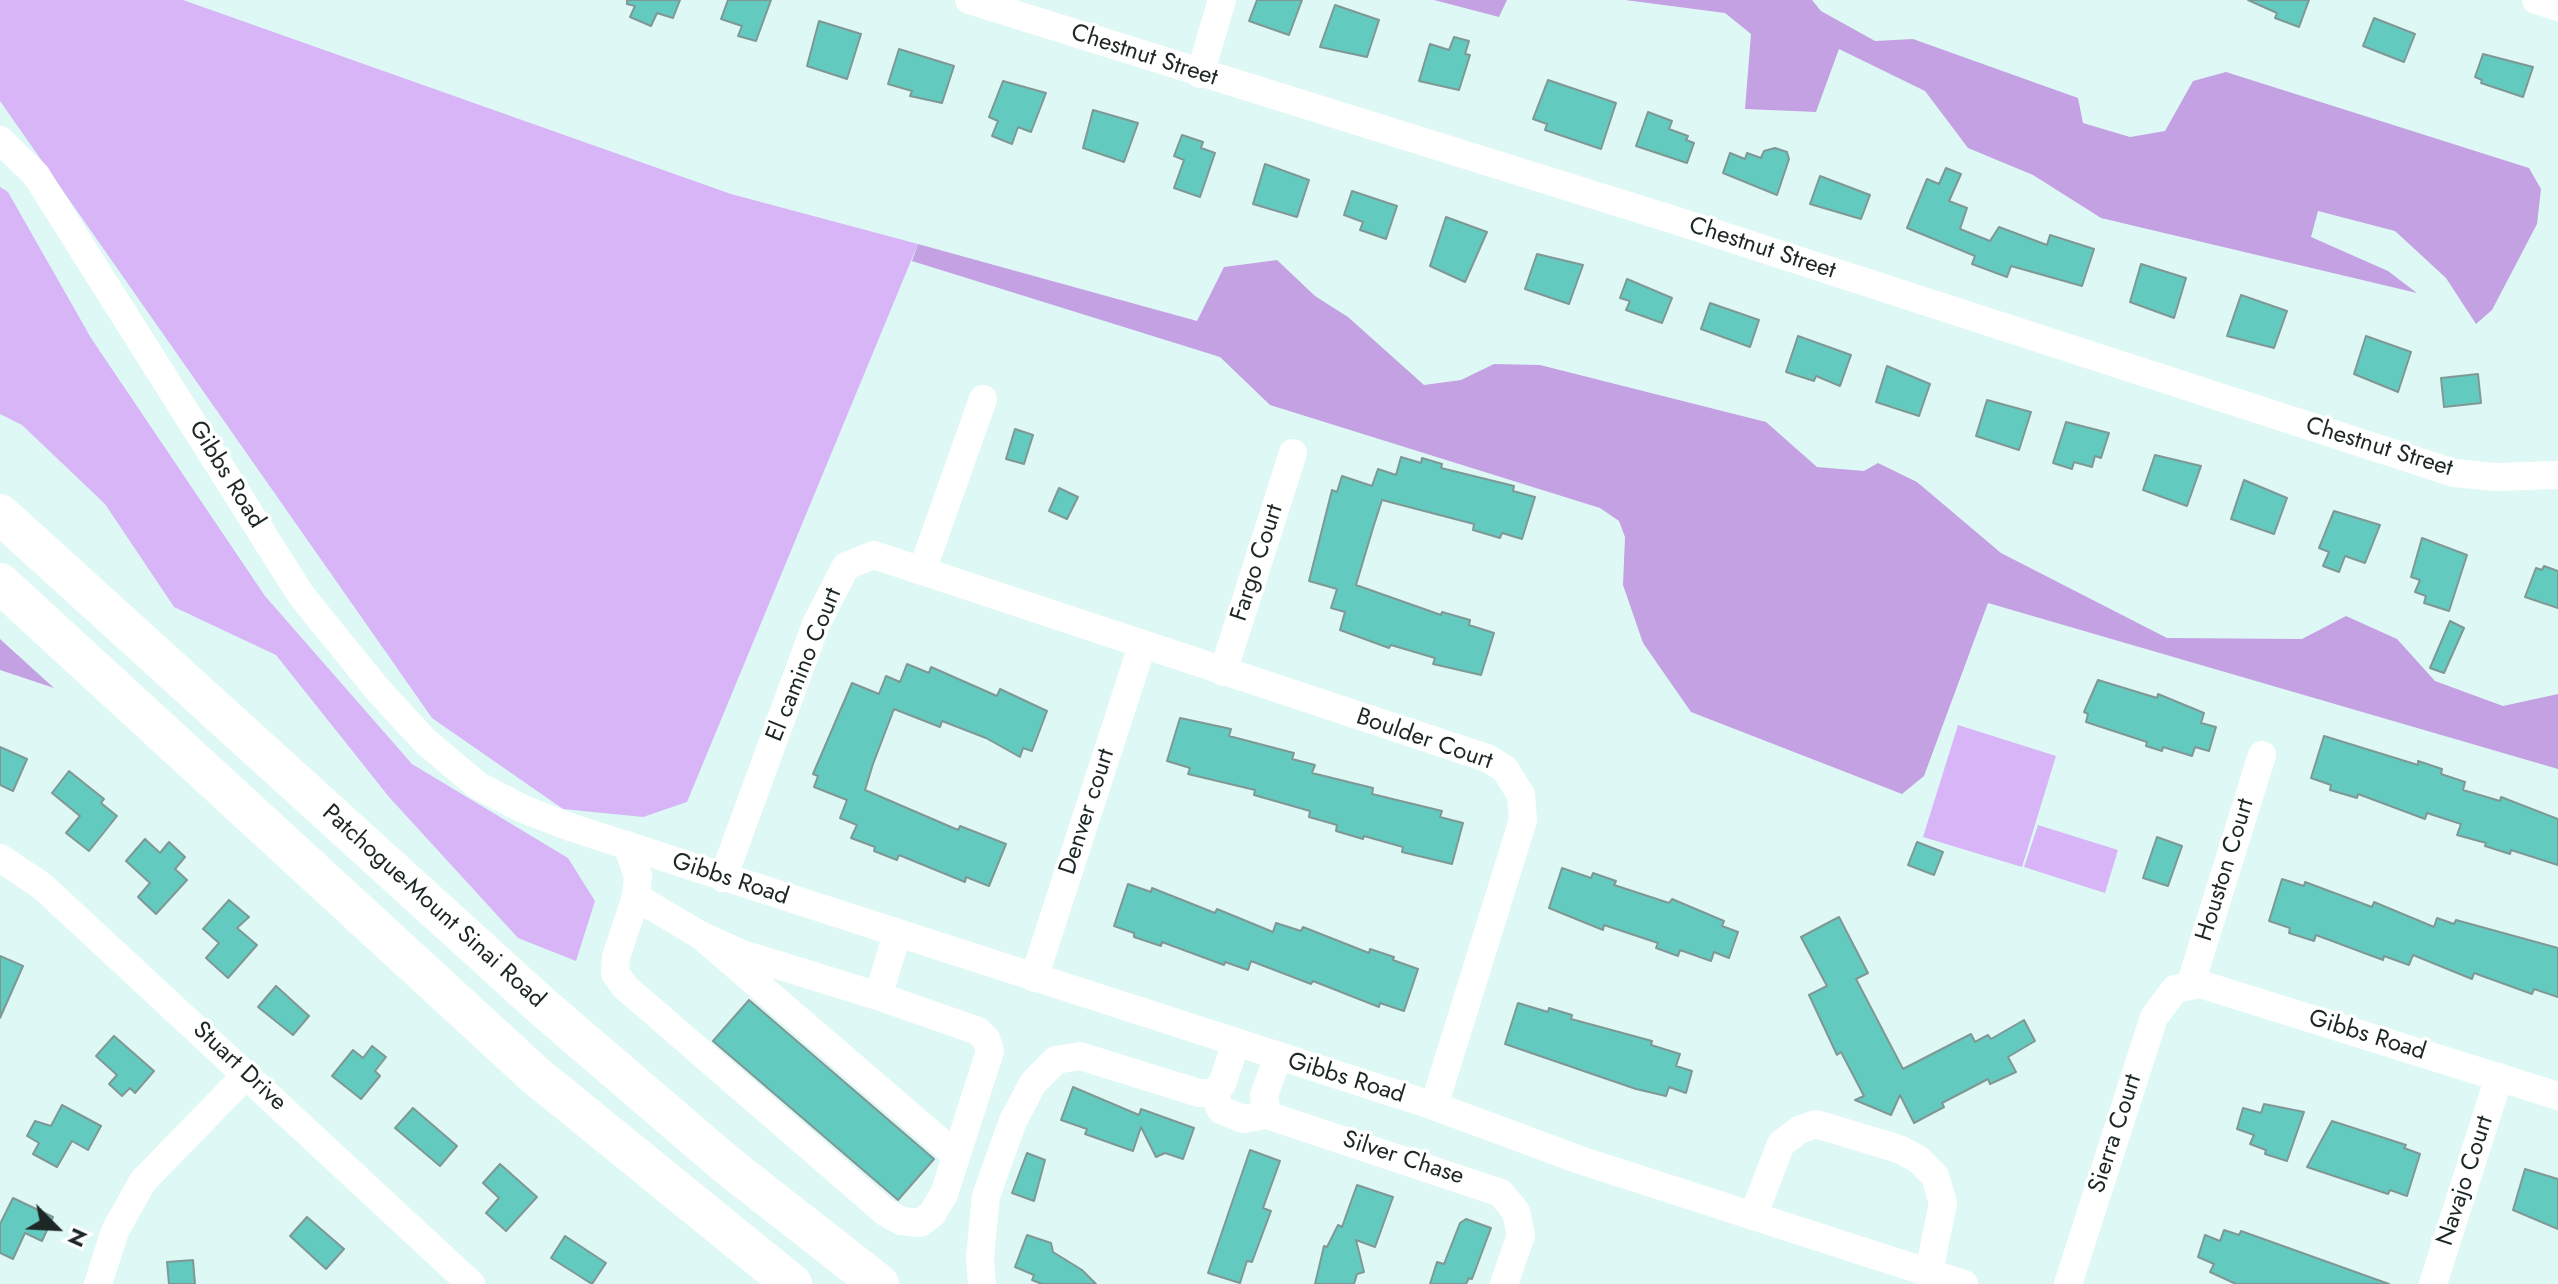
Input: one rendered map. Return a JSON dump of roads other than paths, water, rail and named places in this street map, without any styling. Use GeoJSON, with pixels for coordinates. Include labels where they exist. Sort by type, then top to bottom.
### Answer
{"type":"FeatureCollection","features":[{"type":"Feature","properties":{"kind":"highway","name":"Patchogue-Mount Sinai Road"},"geometry":{"type":"LineString","coordinates":[[0,514],[555,1018],[727,1165],[879,1284]]}},
{"type":"Feature","properties":{"kind":"highway"},"geometry":{"type":"LineString","coordinates":[[0,583],[535,1075],[792,1284]]}},
{"type":"Feature","properties":{"kind":"street","name":"Chestnut Street"},"geometry":{"type":"LineString","coordinates":[[969,0],[1671,219],[2454,473],[2496,477],[2558,475]]}},
{"type":"Feature","properties":{"kind":"street"},"geometry":{"type":"LineString","coordinates":[[1200,74],[1222,0]]}},
{"type":"Feature","properties":{"kind":"street"},"geometry":{"type":"LineString","coordinates":[[2536,0],[2558,7]]}},
{"type":"Feature","properties":{"kind":"street","name":"Gibbs Road"},"geometry":{"type":"LineString","coordinates":[[0,140],[36,175],[301,595],[378,690],[425,741],[477,785],[523,809],[723,878],[1434,1106],[1580,1160],[1964,1284]]}},
{"type":"Feature","properties":{"kind":"street"},"geometry":{"type":"LineString","coordinates":[[922,571],[983,399]]}},
{"type":"Feature","properties":{"kind":"street","name":"Fargo Court"},"geometry":{"type":"LineString","coordinates":[[1223,672],[1293,453]]}},
{"type":"Feature","properties":{"kind":"street","name":"El camino Court"},"geometry":{"type":"LineString","coordinates":[[723,878],[816,624],[846,566],[874,555],[1142,646]]}},
{"type":"Feature","properties":{"kind":"street","name":"Boulder Court"},"geometry":{"type":"LineString","coordinates":[[1142,646],[1487,758],[1505,769],[1517,785],[1523,805],[1521,828],[1434,1106]]}},
{"type":"Feature","properties":{"kind":"street","name":"Denver court"},"geometry":{"type":"LineString","coordinates":[[1034,978],[1142,646]]}},
{"type":"Feature","properties":{"kind":"street","name":"Houston Court"},"geometry":{"type":"LineString","coordinates":[[2183,988],[2262,755]]}},
{"type":"Feature","properties":{"kind":"street"},"geometry":{"type":"LineString","coordinates":[[627,845],[638,876],[636,897],[616,957],[615,973],[625,987],[885,1212],[901,1221],[920,1223],[932,1214],[944,1194],[990,1051],[986,1039],[978,1031],[878,996],[742,954],[700,935],[636,897]]}},
{"type":"Feature","properties":{"kind":"street","name":"Stuart Drive"},"geometry":{"type":"LineString","coordinates":[[0,858],[42,886],[471,1284]]}},
{"type":"Feature","properties":{"kind":"street"},"geometry":{"type":"LineString","coordinates":[[700,935],[956,1155]]}},
{"type":"Feature","properties":{"kind":"street"},"geometry":{"type":"LineString","coordinates":[[878,996],[897,935]]}},
{"type":"Feature","properties":{"kind":"street","name":"Gibbs Road"},"geometry":{"type":"LineString","coordinates":[[2183,988],[2200,984],[2558,1096]]}},
{"type":"Feature","properties":{"kind":"street","name":"Sierra Court"},"geometry":{"type":"LineString","coordinates":[[2068,1284],[2154,1017],[2183,988]]}},
{"type":"Feature","properties":{"kind":"street"},"geometry":{"type":"LineString","coordinates":[[982,1284],[980,1257],[986,1196],[1013,1121],[1033,1083],[1056,1060],[1080,1056],[1199,1093],[1213,1093],[1222,1084],[1236,1043]]}},
{"type":"Feature","properties":{"kind":"street"},"geometry":{"type":"LineString","coordinates":[[1267,1115],[1264,1095],[1278,1057]]}},
{"type":"Feature","properties":{"kind":"street"},"geometry":{"type":"LineString","coordinates":[[98,1284],[115,1231],[143,1181],[247,1074]]}},
{"type":"Feature","properties":{"kind":"street","name":"Navajo Court"},"geometry":{"type":"LineString","coordinates":[[2433,1284],[2499,1077]]}},
{"type":"Feature","properties":{"kind":"street","name":"Silver Chase"},"geometry":{"type":"LineString","coordinates":[[1213,1093],[1221,1110],[1243,1119],[1267,1115],[1501,1193],[1516,1212],[1521,1235],[1504,1284]]}},
{"type":"Feature","properties":{"kind":"street"},"geometry":{"type":"LineString","coordinates":[[1753,1216],[1781,1144],[1799,1130],[1816,1124],[1899,1149],[1918,1159],[1935,1176],[1943,1203],[1929,1272]]}}]}
